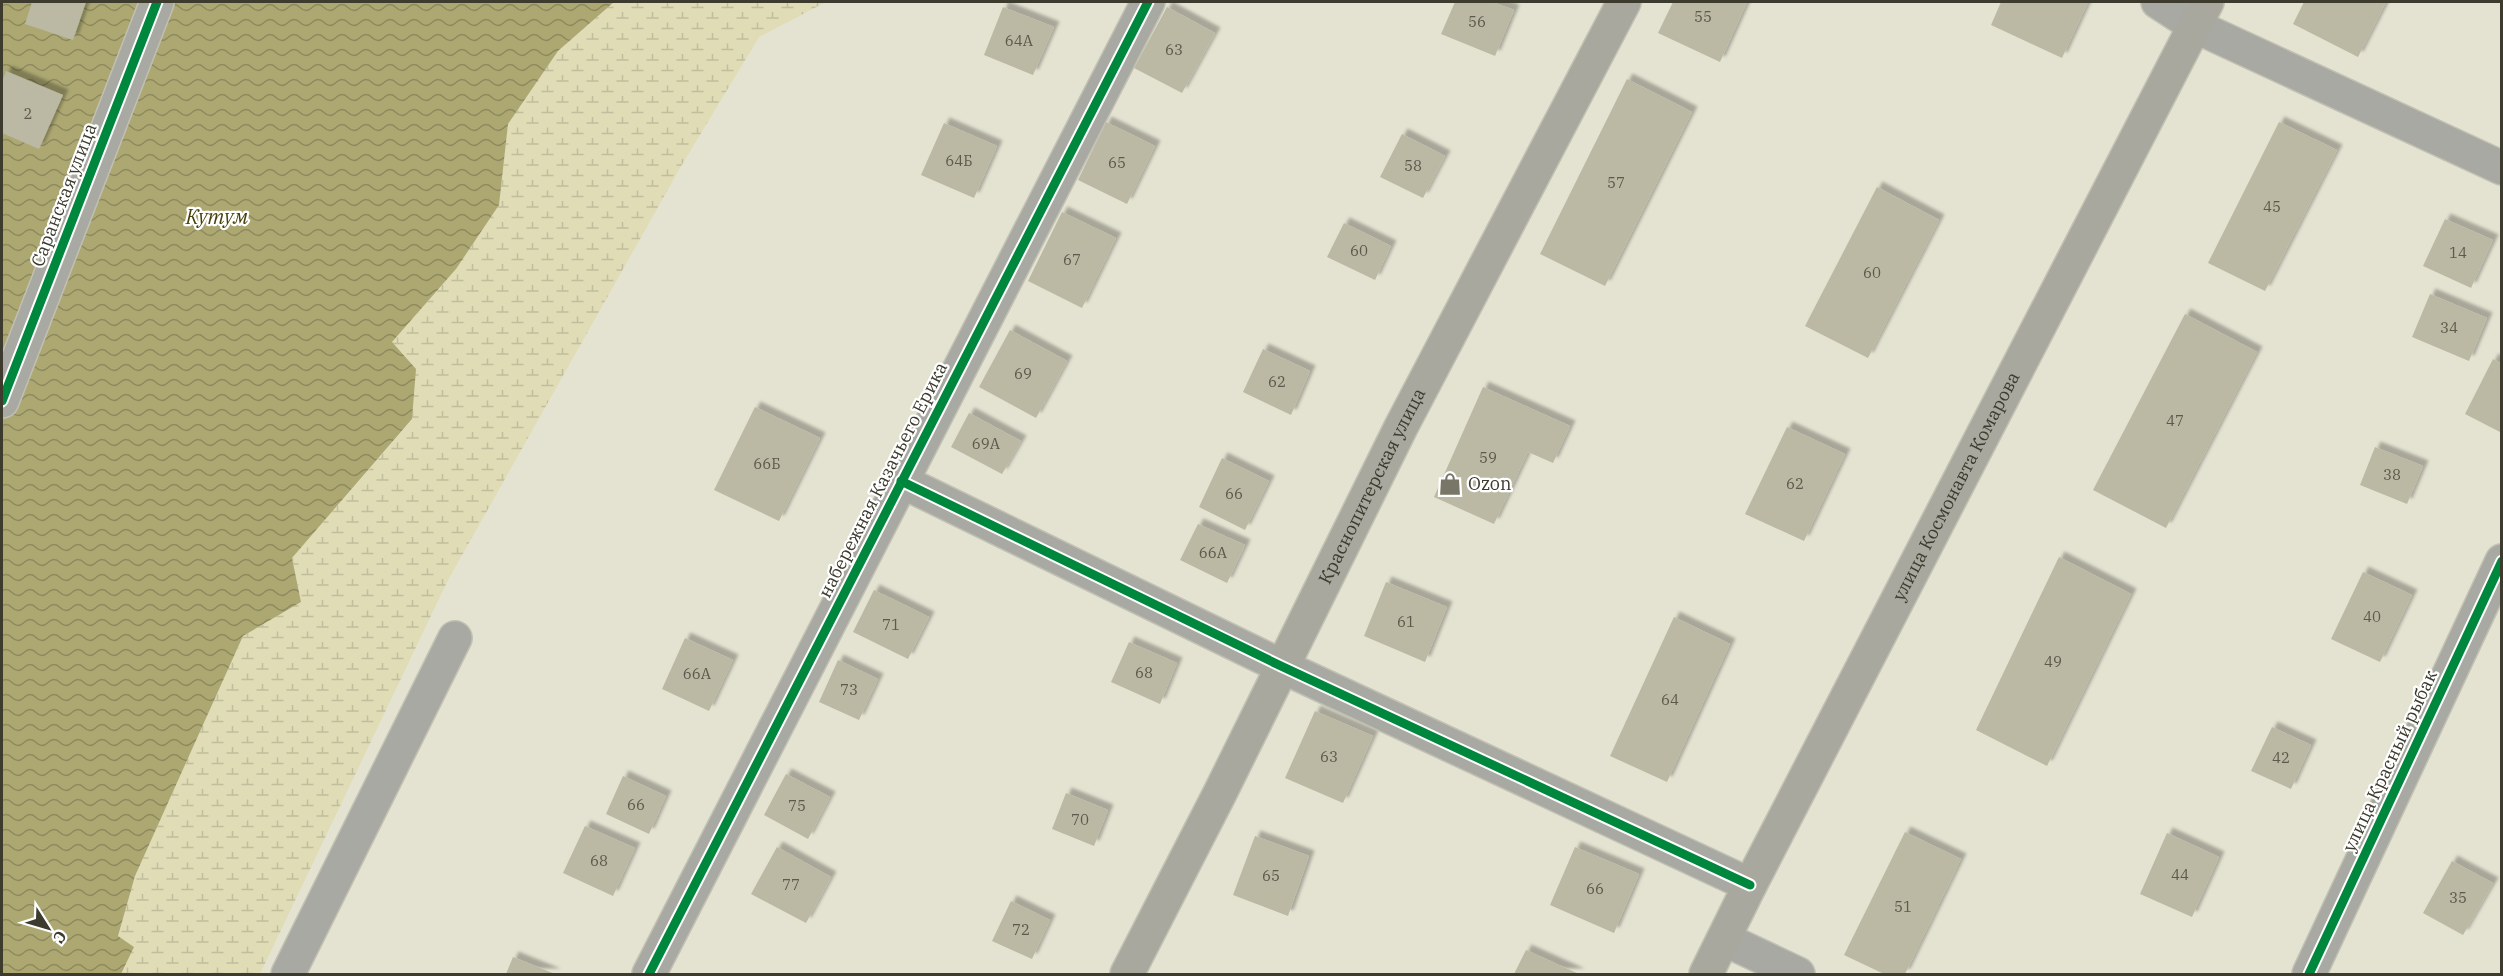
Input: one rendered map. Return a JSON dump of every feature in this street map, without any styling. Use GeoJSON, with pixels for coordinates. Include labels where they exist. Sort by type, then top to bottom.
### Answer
{"type":"FeatureCollection","features":[{"type":"Feature","properties":{"kind":"main road","name":"Краснопитерская улица"},"geometry":{"type":"LineString","coordinates":[[1127,975],[1401,427],[1624,2]]}},
{"type":"Feature","properties":{"kind":"main road","name":"улица Космонавта Комарова"},"geometry":{"type":"LineString","coordinates":[[1706,975],[1750,885],[2201,14]]}},
{"type":"Feature","properties":{"kind":"street","name":"Саранская улица"},"geometry":{"type":"LineString","coordinates":[[2,401],[157,2]]}},
{"type":"Feature","properties":{"kind":"street","name":"набережная Казачьего Ерика"},"geometry":{"type":"LineString","coordinates":[[649,975],[1148,2]]}},
{"type":"Feature","properties":{"kind":"street"},"geometry":{"type":"LineString","coordinates":[[2158,2],[2201,14],[2502,168]]}},
{"type":"Feature","properties":{"kind":"street"},"geometry":{"type":"LineString","coordinates":[[901,481],[1281,666],[1750,885]]}},
{"type":"Feature","properties":{"kind":"street","name":"улица Красный рыбак"},"geometry":{"type":"LineString","coordinates":[[2309,975],[2502,561]]}},
{"type":"Feature","properties":{"kind":"street"},"geometry":{"type":"LineString","coordinates":[[288,975],[455,638]]}},
{"type":"Feature","properties":{"kind":"street"},"geometry":{"type":"LineString","coordinates":[[1724,939],[1798,975]]}},
{"type":"Feature","properties":{"kind":"green space"},"geometry":{"type":"Polygon","coordinates":[[[614,2],[826,2],[759,37],[680,168],[447,582],[260,974],[121,974],[134,947],[118,936],[135,876],[243,636],[301,602],[292,558],[412,420],[392,342],[456,269],[499,205],[508,124],[558,51],[614,2]]]}},
{"type":"Feature","properties":{"kind":"water","name":"Кутум"},"geometry":{"type":"Polygon","coordinates":[[[2,2],[614,2],[558,51],[508,124],[499,205],[456,269],[392,342],[416,369],[412,419],[292,558],[301,602],[243,636],[135,876],[118,936],[134,947],[121,974],[2,974],[2,2]]]}},
{"type":"Feature","properties":{"kind":"building"},"geometry":{"type":"Polygon","coordinates":[[[32,2],[86,2],[73,40],[25,24],[32,2]]]}},
{"type":"Feature","properties":{"kind":"building"},"geometry":{"type":"Polygon","coordinates":[[[1455,2],[1492,2],[1514,10],[1495,56],[1441,34],[1455,2]]]}},
{"type":"Feature","properties":{"kind":"building"},"geometry":{"type":"Polygon","coordinates":[[[1673,2],[1747,2],[1720,62],[1658,33],[1673,2]]]}},
{"type":"Feature","properties":{"kind":"building"},"geometry":{"type":"Polygon","coordinates":[[[2001,2],[2088,2],[2062,58],[1991,25],[2001,2]]]}},
{"type":"Feature","properties":{"kind":"building"},"geometry":{"type":"Polygon","coordinates":[[[2304,2],[2386,2],[2358,57],[2293,24],[2304,2]]]}},
{"type":"Feature","properties":{"kind":"building"},"geometry":{"type":"Polygon","coordinates":[[[1003,7],[1054,27],[1033,75],[984,55],[1003,7]]]}},
{"type":"Feature","properties":{"kind":"building"},"geometry":{"type":"Polygon","coordinates":[[[1167,7],[1215,33],[1182,93],[1134,68],[1167,7]]]}},
{"type":"Feature","properties":{"kind":"building"},"geometry":{"type":"Polygon","coordinates":[[[6,71],[63,95],[39,149],[2,133],[2,82],[6,71]]]}},
{"type":"Feature","properties":{"kind":"building"},"geometry":{"type":"Polygon","coordinates":[[[1627,79],[1692,112],[1605,286],[1540,254],[1627,79]]]}},
{"type":"Feature","properties":{"kind":"building"},"geometry":{"type":"Polygon","coordinates":[[[1106,122],[1155,146],[1127,204],[1078,180],[1106,122]]]}},
{"type":"Feature","properties":{"kind":"building"},"geometry":{"type":"Polygon","coordinates":[[[2279,122],[2337,150],[2265,291],[2208,263],[2279,122]]]}},
{"type":"Feature","properties":{"kind":"building"},"geometry":{"type":"Polygon","coordinates":[[[944,123],[997,146],[974,198],[921,175],[944,123]]]}},
{"type":"Feature","properties":{"kind":"building"},"geometry":{"type":"Polygon","coordinates":[[[1402,134],[1445,156],[1423,198],[1380,177],[1402,134]]]}},
{"type":"Feature","properties":{"kind":"building"},"geometry":{"type":"Polygon","coordinates":[[[1877,187],[1939,220],[1868,358],[1805,326],[1877,187]]]}},
{"type":"Feature","properties":{"kind":"building"},"geometry":{"type":"Polygon","coordinates":[[[1062,212],[1116,238],[1082,308],[1028,281],[1062,212]]]}},
{"type":"Feature","properties":{"kind":"building"},"geometry":{"type":"Polygon","coordinates":[[[2445,219],[2493,240],[2471,288],[2423,266],[2445,219]]]}},
{"type":"Feature","properties":{"kind":"building"},"geometry":{"type":"Polygon","coordinates":[[[1344,223],[1391,246],[1375,280],[1327,257],[1344,223]]]}},
{"type":"Feature","properties":{"kind":"building"},"geometry":{"type":"Polygon","coordinates":[[[2430,294],[2487,318],[2469,361],[2412,337],[2430,294]]]}},
{"type":"Feature","properties":{"kind":"building"},"geometry":{"type":"Polygon","coordinates":[[[2185,314],[2257,352],[2166,528],[2093,490],[2185,314]]]}},
{"type":"Feature","properties":{"kind":"building"},"geometry":{"type":"Polygon","coordinates":[[[1010,330],[1067,361],[1036,418],[979,387],[1010,330]]]}},
{"type":"Feature","properties":{"kind":"building"},"geometry":{"type":"Polygon","coordinates":[[[1263,349],[1310,371],[1291,415],[1243,392],[1263,349]]]}},
{"type":"Feature","properties":{"kind":"building"},"geometry":{"type":"Polygon","coordinates":[[[2493,359],[2502,364],[2500,432],[2465,414],[2493,359]]]}},
{"type":"Feature","properties":{"kind":"building"},"geometry":{"type":"Polygon","coordinates":[[[1483,387],[1570,426],[1553,463],[1528,452],[1494,524],[1434,497],[1483,387]]]}},
{"type":"Feature","properties":{"kind":"building"},"geometry":{"type":"Polygon","coordinates":[[[755,407],[820,438],[779,521],[714,490],[755,407]]]}},
{"type":"Feature","properties":{"kind":"building"},"geometry":{"type":"Polygon","coordinates":[[[969,413],[1021,441],[1002,474],[951,447],[969,413]]]}},
{"type":"Feature","properties":{"kind":"building"},"geometry":{"type":"Polygon","coordinates":[[[1787,427],[1845,454],[1804,541],[1745,514],[1787,427]]]}},
{"type":"Feature","properties":{"kind":"building"},"geometry":{"type":"Polygon","coordinates":[[[2375,447],[2423,466],[2407,504],[2360,485],[2375,447]]]}},
{"type":"Feature","properties":{"kind":"building"},"geometry":{"type":"Polygon","coordinates":[[[1222,458],[1269,481],[1245,530],[1199,507],[1222,458]]]}},
{"type":"Feature","properties":{"kind":"building"},"geometry":{"type":"Polygon","coordinates":[[[1198,524],[1245,545],[1227,583],[1180,560],[1198,524]]]}},
{"type":"Feature","properties":{"kind":"building"},"geometry":{"type":"Polygon","coordinates":[[[2059,557],[2131,594],[2047,766],[1976,730],[2059,557]]]}},
{"type":"Feature","properties":{"kind":"building"},"geometry":{"type":"Polygon","coordinates":[[[2363,572],[2412,595],[2380,662],[2331,639],[2363,572]]]}},
{"type":"Feature","properties":{"kind":"building"},"geometry":{"type":"Polygon","coordinates":[[[1386,582],[1447,607],[1425,662],[1364,636],[1386,582]]]}},
{"type":"Feature","properties":{"kind":"building"},"geometry":{"type":"Polygon","coordinates":[[[874,590],[929,617],[908,659],[853,632],[874,590]]]}},
{"type":"Feature","properties":{"kind":"building"},"geometry":{"type":"Polygon","coordinates":[[[1674,617],[1730,644],[1667,782],[1610,756],[1674,617]]]}},
{"type":"Feature","properties":{"kind":"building"},"geometry":{"type":"Polygon","coordinates":[[[685,638],[733,660],[709,711],[662,689],[685,638]]]}},
{"type":"Feature","properties":{"kind":"building"},"geometry":{"type":"Polygon","coordinates":[[[1129,642],[1177,663],[1160,704],[1111,682],[1129,642]]]}},
{"type":"Feature","properties":{"kind":"building"},"geometry":{"type":"Polygon","coordinates":[[[838,660],[878,679],[859,720],[819,702],[838,660]]]}},
{"type":"Feature","properties":{"kind":"building"},"geometry":{"type":"Polygon","coordinates":[[[1315,711],[1373,736],[1343,803],[1285,778],[1315,711]]]}},
{"type":"Feature","properties":{"kind":"building"},"geometry":{"type":"Polygon","coordinates":[[[2272,727],[2311,745],[2291,789],[2251,771],[2272,727]]]}},
{"type":"Feature","properties":{"kind":"building"},"geometry":{"type":"Polygon","coordinates":[[[786,774],[830,797],[808,839],[764,815],[786,774]]]}},
{"type":"Feature","properties":{"kind":"building"},"geometry":{"type":"Polygon","coordinates":[[[623,776],[666,796],[649,834],[606,814],[623,776]]]}},
{"type":"Feature","properties":{"kind":"building"},"geometry":{"type":"Polygon","coordinates":[[[1066,793],[1108,810],[1094,846],[1052,829],[1066,793]]]}},
{"type":"Feature","properties":{"kind":"building"},"geometry":{"type":"Polygon","coordinates":[[[585,826],[635,848],[613,896],[563,873],[585,826]]]}},
{"type":"Feature","properties":{"kind":"building"},"geometry":{"type":"Polygon","coordinates":[[[1905,832],[1961,859],[1905,974],[1884,974],[1844,955],[1905,832]]]}},
{"type":"Feature","properties":{"kind":"building"},"geometry":{"type":"Polygon","coordinates":[[[2167,833],[2219,857],[2192,917],[2140,894],[2167,833]]]}},
{"type":"Feature","properties":{"kind":"building"},"geometry":{"type":"Polygon","coordinates":[[[1255,836],[1309,856],[1288,916],[1233,895],[1255,836]]]}},
{"type":"Feature","properties":{"kind":"building"},"geometry":{"type":"Polygon","coordinates":[[[777,847],[831,877],[806,923],[751,894],[777,847]]]}},
{"type":"Feature","properties":{"kind":"building"},"geometry":{"type":"Polygon","coordinates":[[[1575,847],[1639,874],[1614,933],[1550,905],[1575,847]]]}},
{"type":"Feature","properties":{"kind":"building"},"geometry":{"type":"Polygon","coordinates":[[[2452,861],[2493,883],[2463,935],[2423,913],[2452,861]]]}},
{"type":"Feature","properties":{"kind":"building"},"geometry":{"type":"Polygon","coordinates":[[[1011,901],[1050,920],[1032,959],[992,941],[1011,901]]]}},
{"type":"Feature","properties":{"kind":"building"},"geometry":{"type":"Polygon","coordinates":[[[1526,950],[1579,974],[1514,974],[1526,950]]]}},
{"type":"Feature","properties":{"kind":"building"},"geometry":{"type":"Polygon","coordinates":[[[513,957],[555,974],[506,974],[513,957]]]}},
{"type":"Feature","properties":{"kind":"cycle path"},"geometry":{"type":"LineString","coordinates":[[2,401],[157,2]]}},
{"type":"Feature","properties":{"kind":"cycle path"},"geometry":{"type":"LineString","coordinates":[[649,974],[1148,2]]}},
{"type":"Feature","properties":{"kind":"cycle path"},"geometry":{"type":"LineString","coordinates":[[901,481],[1281,666],[1750,885]]}},
{"type":"Feature","properties":{"kind":"cycle path"},"geometry":{"type":"LineString","coordinates":[[2309,974],[2502,561]]}},
{"type":"Feature","properties":{"kind":"place","name":"Ozon"},"geometry":{"type":"Point","coordinates":[1450,484]}}]}
